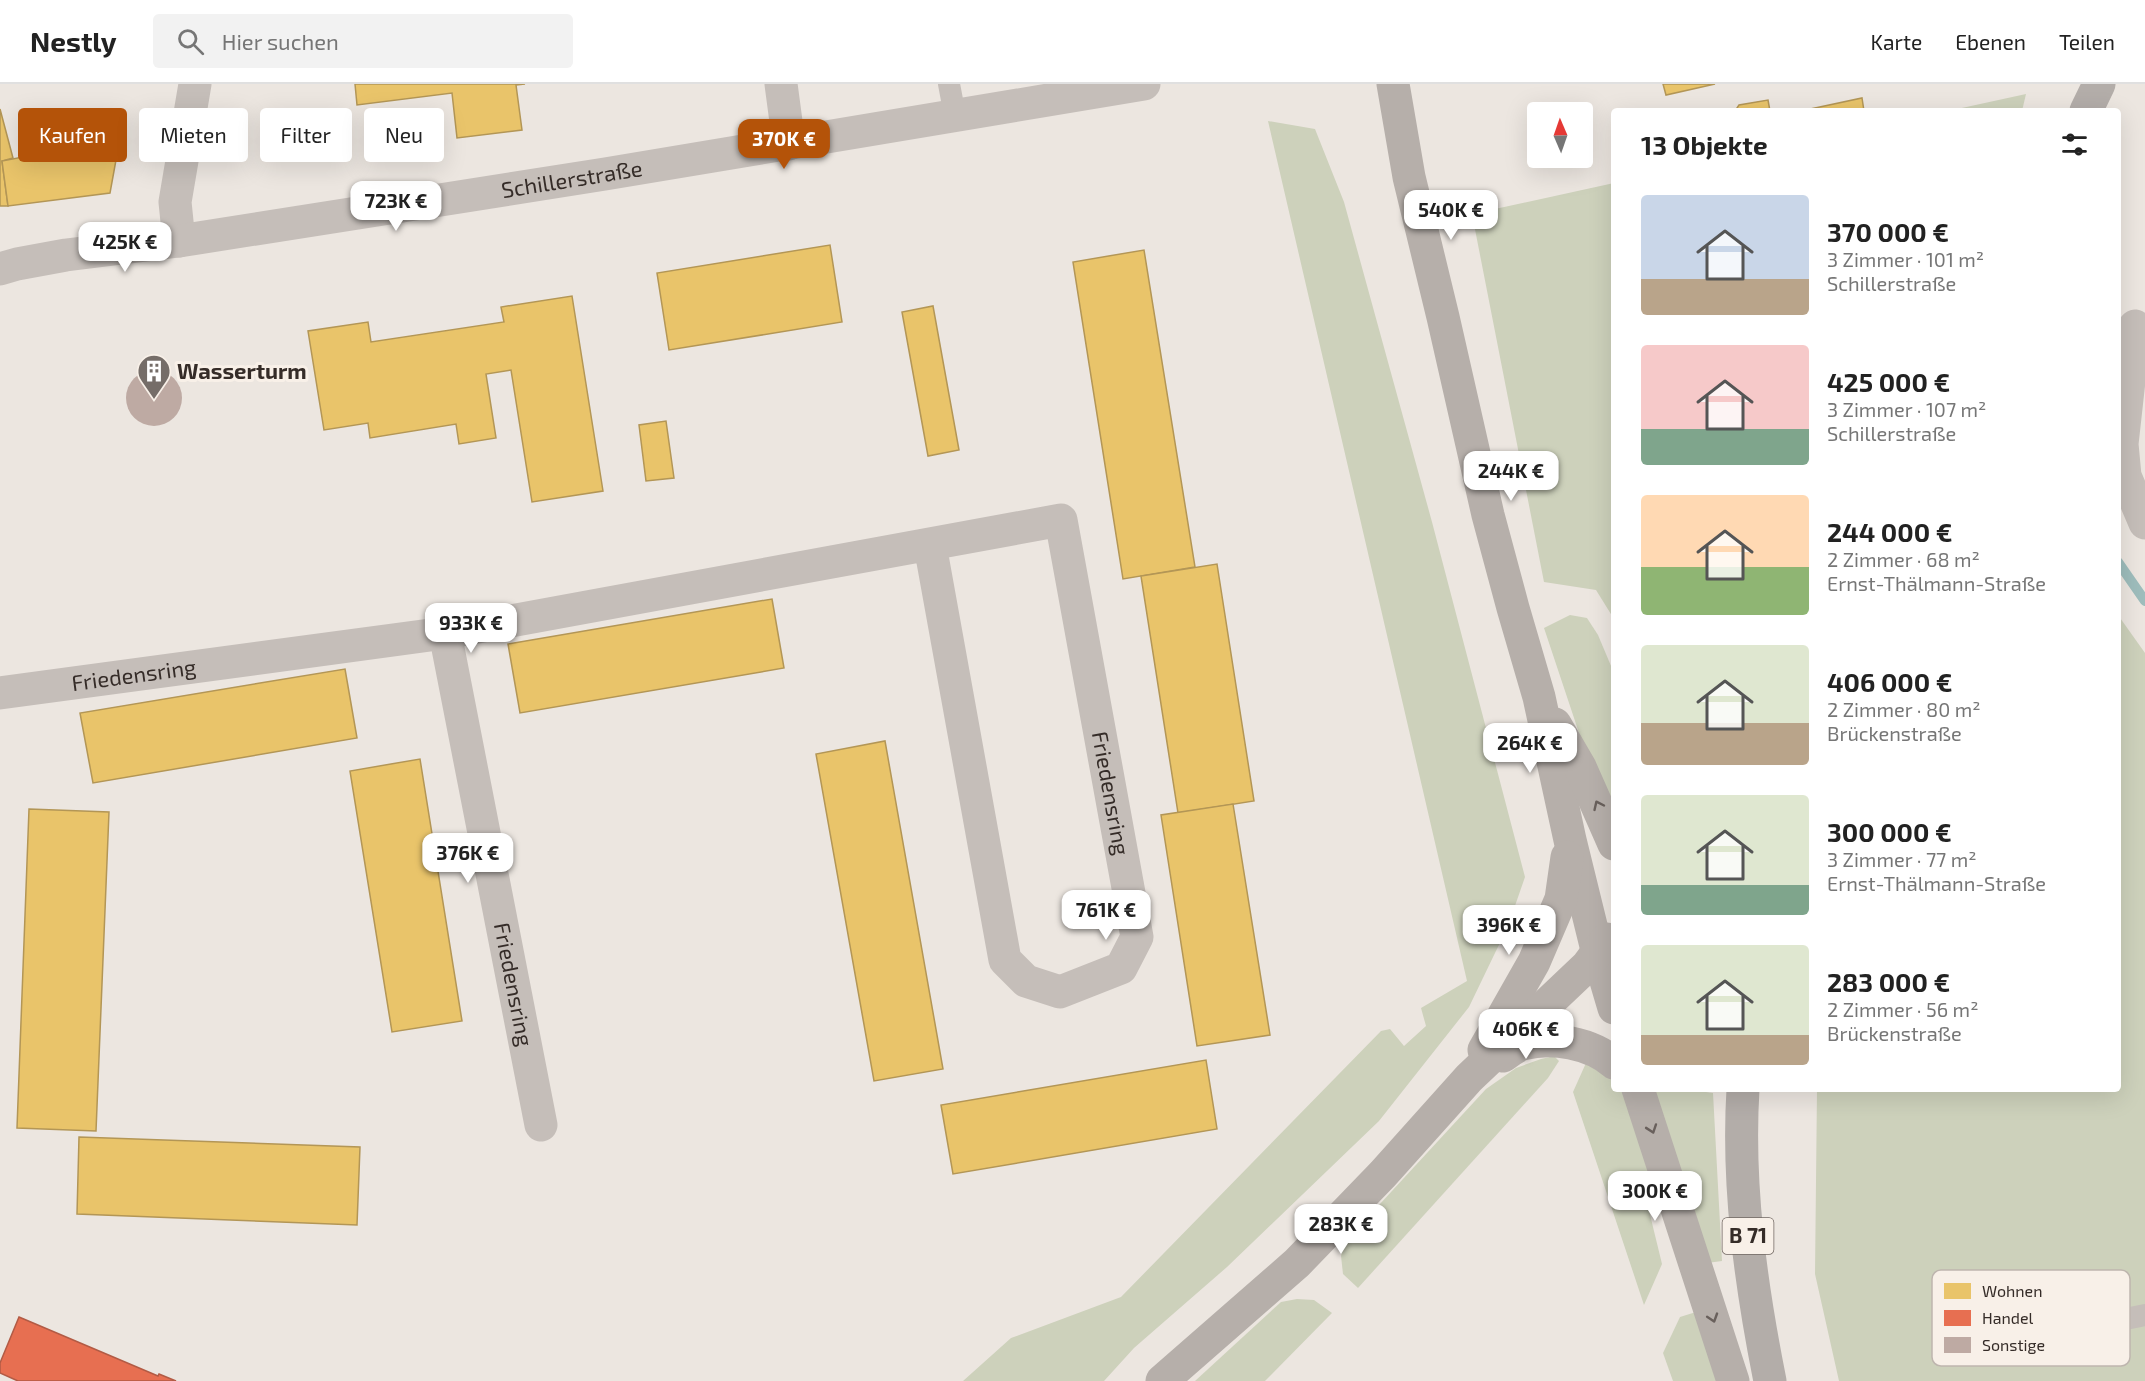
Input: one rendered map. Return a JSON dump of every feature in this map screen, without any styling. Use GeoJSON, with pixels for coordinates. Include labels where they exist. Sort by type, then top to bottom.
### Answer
{"type":"FeatureCollection","features":[{"type":"Feature","properties":{"kind":"main road"},"geometry":{"type":"LineString","coordinates":[[1393,84],[1409,177],[1441,306],[1469,434],[1513,608],[1539,697],[1570,840],[1611,995]]}},
{"type":"Feature","properties":{"kind":"main road"},"geometry":{"type":"LineString","coordinates":[[2076,84],[2077,108]]}},
{"type":"Feature","properties":{"kind":"main road"},"geometry":{"type":"LineString","coordinates":[[2087,108],[2099,84]]}},
{"type":"Feature","properties":{"kind":"main road"},"geometry":{"type":"LineString","coordinates":[[1539,697],[1580,767],[1611,837]]}},
{"type":"Feature","properties":{"kind":"main road"},"geometry":{"type":"LineString","coordinates":[[1468,1078],[1534,963],[1561,899],[1570,840]]}},
{"type":"Feature","properties":{"kind":"main road"},"geometry":{"type":"LineString","coordinates":[[1162,1381],[1297,1263],[1383,1173],[1468,1078],[1600,949]]}},
{"type":"Feature","properties":{"kind":"main road"},"geometry":{"type":"LineString","coordinates":[[1468,1078],[1521,1044],[1547,1040],[1562,1041],[1588,1049],[1611,1061]]}},
{"type":"Feature","properties":{"kind":"main road"},"geometry":{"type":"LineString","coordinates":[[1639,1092],[1733,1381]]}},
{"type":"Feature","properties":{"kind":"main road","name":"B 71"},"geometry":{"type":"LineString","coordinates":[[1743,1092],[1742,1157],[1746,1218],[1752,1276],[1770,1381]]}},
{"type":"Feature","properties":{"kind":"street"},"geometry":{"type":"LineString","coordinates":[[178,241],[175,202],[195,84]]}},
{"type":"Feature","properties":{"kind":"street"},"geometry":{"type":"LineString","coordinates":[[781,84],[789,144]]}},
{"type":"Feature","properties":{"kind":"street","name":"Schillerstraße"},"geometry":{"type":"LineString","coordinates":[[0,269],[66,255],[178,241],[789,144],[1144,84]]}},
{"type":"Feature","properties":{"kind":"street"},"geometry":{"type":"LineString","coordinates":[[2135,326],[2122,444],[2125,476],[2145,523]]}},
{"type":"Feature","properties":{"kind":"street","name":"Friedensring"},"geometry":{"type":"LineString","coordinates":[[0,693],[445,633],[1061,520],[1137,937],[1121,968],[1060,992],[1026,981],[1005,960],[930,545]]}},
{"type":"Feature","properties":{"kind":"street","name":"Friedensring"},"geometry":{"type":"LineString","coordinates":[[445,633],[541,1125]]}},
{"type":"Feature","properties":{"kind":"lane"},"geometry":{"type":"LineString","coordinates":[[949,84],[955,116]]}},
{"type":"Feature","properties":{"kind":"lane"},"geometry":{"type":"LineString","coordinates":[[2130,1319],[2145,1316]]}},
{"type":"Feature","properties":{"kind":"green space"},"geometry":{"type":"Polygon","coordinates":[[[2026,94],[2023,108],[1962,108],[2026,94]]]}},
{"type":"Feature","properties":{"kind":"green space"},"geometry":{"type":"Polygon","coordinates":[[[1268,121],[1315,129],[1344,202],[1432,522],[1525,877],[1508,926],[1469,1007],[1379,1121],[1227,1267],[1134,1348],[1104,1381],[963,1381],[1011,1338],[1121,1297],[1381,1031],[1390,1029],[1404,1046],[1426,1026],[1421,1008],[1467,981],[1268,121]]]}},
{"type":"Feature","properties":{"kind":"green space"},"geometry":{"type":"Polygon","coordinates":[[[1611,184],[1611,614],[1596,590],[1544,582],[1472,214],[1611,184]]]}},
{"type":"Feature","properties":{"kind":"green space"},"geometry":{"type":"Polygon","coordinates":[[[1570,615],[1587,618],[1598,635],[1611,666],[1611,798],[1581,739],[1544,628],[1570,615]]]}},
{"type":"Feature","properties":{"kind":"green space"},"geometry":{"type":"Polygon","coordinates":[[[2121,619],[2145,653],[2145,1381],[1839,1381],[1815,1274],[1817,1092],[2121,1092],[2121,619]]]}},
{"type":"Feature","properties":{"kind":"green space"},"geometry":{"type":"Polygon","coordinates":[[[1554,1056],[1559,1061],[1548,1078],[1358,1288],[1343,1274],[1341,1256],[1344,1243],[1486,1089],[1516,1068],[1554,1056]]]}},
{"type":"Feature","properties":{"kind":"green space"},"geometry":{"type":"Polygon","coordinates":[[[1586,1063],[1611,1077],[1611,1092],[1623,1092],[1654,1173],[1644,1190],[1662,1264],[1644,1305],[1573,1092],[1586,1063]]]}},
{"type":"Feature","properties":{"kind":"green space"},"geometry":{"type":"Polygon","coordinates":[[[1654,1092],[1713,1093],[1722,1261],[1707,1263],[1654,1092]]]}},
{"type":"Feature","properties":{"kind":"green space"},"geometry":{"type":"Polygon","coordinates":[[[1297,1299],[1314,1300],[1332,1313],[1265,1381],[1195,1381],[1281,1302],[1297,1299]]]}},
{"type":"Feature","properties":{"kind":"green space"},"geometry":{"type":"Polygon","coordinates":[[[1696,1312],[1721,1381],[1673,1381],[1663,1353],[1680,1317],[1696,1312]]]}},
{"type":"Feature","properties":{"kind":"building: Wohnen"},"geometry":{"type":"Polygon","coordinates":[[[355,84],[525,84],[516,85],[522,130],[457,138],[452,93],[357,105],[355,84]]]}},
{"type":"Feature","properties":{"kind":"building: Wohnen"},"geometry":{"type":"Polygon","coordinates":[[[1663,84],[1715,84],[1666,95],[1663,84]]]}},
{"type":"Feature","properties":{"kind":"building: Wohnen"},"geometry":{"type":"Polygon","coordinates":[[[1862,98],[1864,108],[1815,108],[1862,98]]]}},
{"type":"Feature","properties":{"kind":"building: Wohnen"},"geometry":{"type":"Polygon","coordinates":[[[1768,100],[1769,108],[1737,108],[1739,105],[1768,100]]]}},
{"type":"Feature","properties":{"kind":"building: Wohnen"},"geometry":{"type":"Polygon","coordinates":[[[0,109],[13,158],[2,161],[8,206],[0,206],[0,109]]]}},
{"type":"Feature","properties":{"kind":"building: Wohnen"},"geometry":{"type":"Polygon","coordinates":[[[18,158],[18,162],[116,162],[110,193],[8,206],[2,161],[18,158]]]}},
{"type":"Feature","properties":{"kind":"building: Wohnen"},"geometry":{"type":"Polygon","coordinates":[[[830,245],[842,322],[669,350],[657,273],[830,245]]]}},
{"type":"Feature","properties":{"kind":"building: Wohnen"},"geometry":{"type":"Polygon","coordinates":[[[1144,250],[1195,567],[1123,579],[1073,262],[1144,250]]]}},
{"type":"Feature","properties":{"kind":"building: Wohnen"},"geometry":{"type":"Polygon","coordinates":[[[572,296],[603,491],[532,502],[511,370],[486,374],[496,438],[459,444],[456,424],[370,438],[368,423],[324,430],[308,331],[368,322],[371,342],[504,322],[501,307],[572,296]]]}},
{"type":"Feature","properties":{"kind":"building: Wohnen"},"geometry":{"type":"Polygon","coordinates":[[[933,306],[959,450],[928,456],[902,312],[933,306]]]}},
{"type":"Feature","properties":{"kind":"building: Wohnen"},"geometry":{"type":"Polygon","coordinates":[[[666,421],[674,478],[646,481],[639,425],[666,421]]]}},
{"type":"Feature","properties":{"kind":"building: Wohnen"},"geometry":{"type":"Polygon","coordinates":[[[1217,564],[1254,801],[1178,813],[1141,576],[1217,564]]]}},
{"type":"Feature","properties":{"kind":"building: Wohnen"},"geometry":{"type":"Polygon","coordinates":[[[772,599],[784,668],[520,713],[508,644],[772,599]]]}},
{"type":"Feature","properties":{"kind":"building: Wohnen"},"geometry":{"type":"Polygon","coordinates":[[[345,669],[357,738],[93,783],[80,713],[345,669]]]}},
{"type":"Feature","properties":{"kind":"building: Wohnen"},"geometry":{"type":"Polygon","coordinates":[[[885,741],[943,1069],[874,1081],[816,754],[885,741]]]}},
{"type":"Feature","properties":{"kind":"building: Wohnen"},"geometry":{"type":"Polygon","coordinates":[[[420,759],[462,1021],[392,1032],[350,771],[420,759]]]}},
{"type":"Feature","properties":{"kind":"building: Wohnen"},"geometry":{"type":"Polygon","coordinates":[[[1233,804],[1270,1035],[1197,1046],[1161,815],[1233,804]]]}},
{"type":"Feature","properties":{"kind":"building: Wohnen"},"geometry":{"type":"Polygon","coordinates":[[[29,809],[109,812],[96,1131],[17,1128],[29,809]]]}},
{"type":"Feature","properties":{"kind":"building: Wohnen"},"geometry":{"type":"Polygon","coordinates":[[[1206,1060],[1217,1129],[953,1174],[941,1105],[1206,1060]]]}},
{"type":"Feature","properties":{"kind":"building: Wohnen"},"geometry":{"type":"Polygon","coordinates":[[[79,1137],[360,1147],[357,1225],[77,1214],[79,1137]]]}},
{"type":"Feature","properties":{"kind":"building: Handel"},"geometry":{"type":"Polygon","coordinates":[[[19,1317],[158,1376],[159,1374],[176,1381],[18,1381],[0,1373],[0,1363],[19,1317]]]}},
{"type":"Feature","properties":{"kind":"building: Sonstige","name":"Wasserturm"},"geometry":{"type":"Polygon","coordinates":[[[154,370],[165,372],[174,378],[180,387],[182,398],[180,409],[174,418],[165,424],[154,426],[143,424],[134,418],[128,409],[126,398],[128,387],[134,378],[143,372],[154,370]]]}},
{"type":"Feature","properties":{"kind":"waterway"},"geometry":{"type":"LineString","coordinates":[[2121,566],[2145,601]]}},
{"type":"Feature","properties":{"kind":"place","name":"Wasserturm"},"geometry":{"type":"Point","coordinates":[154,400]}}]}
